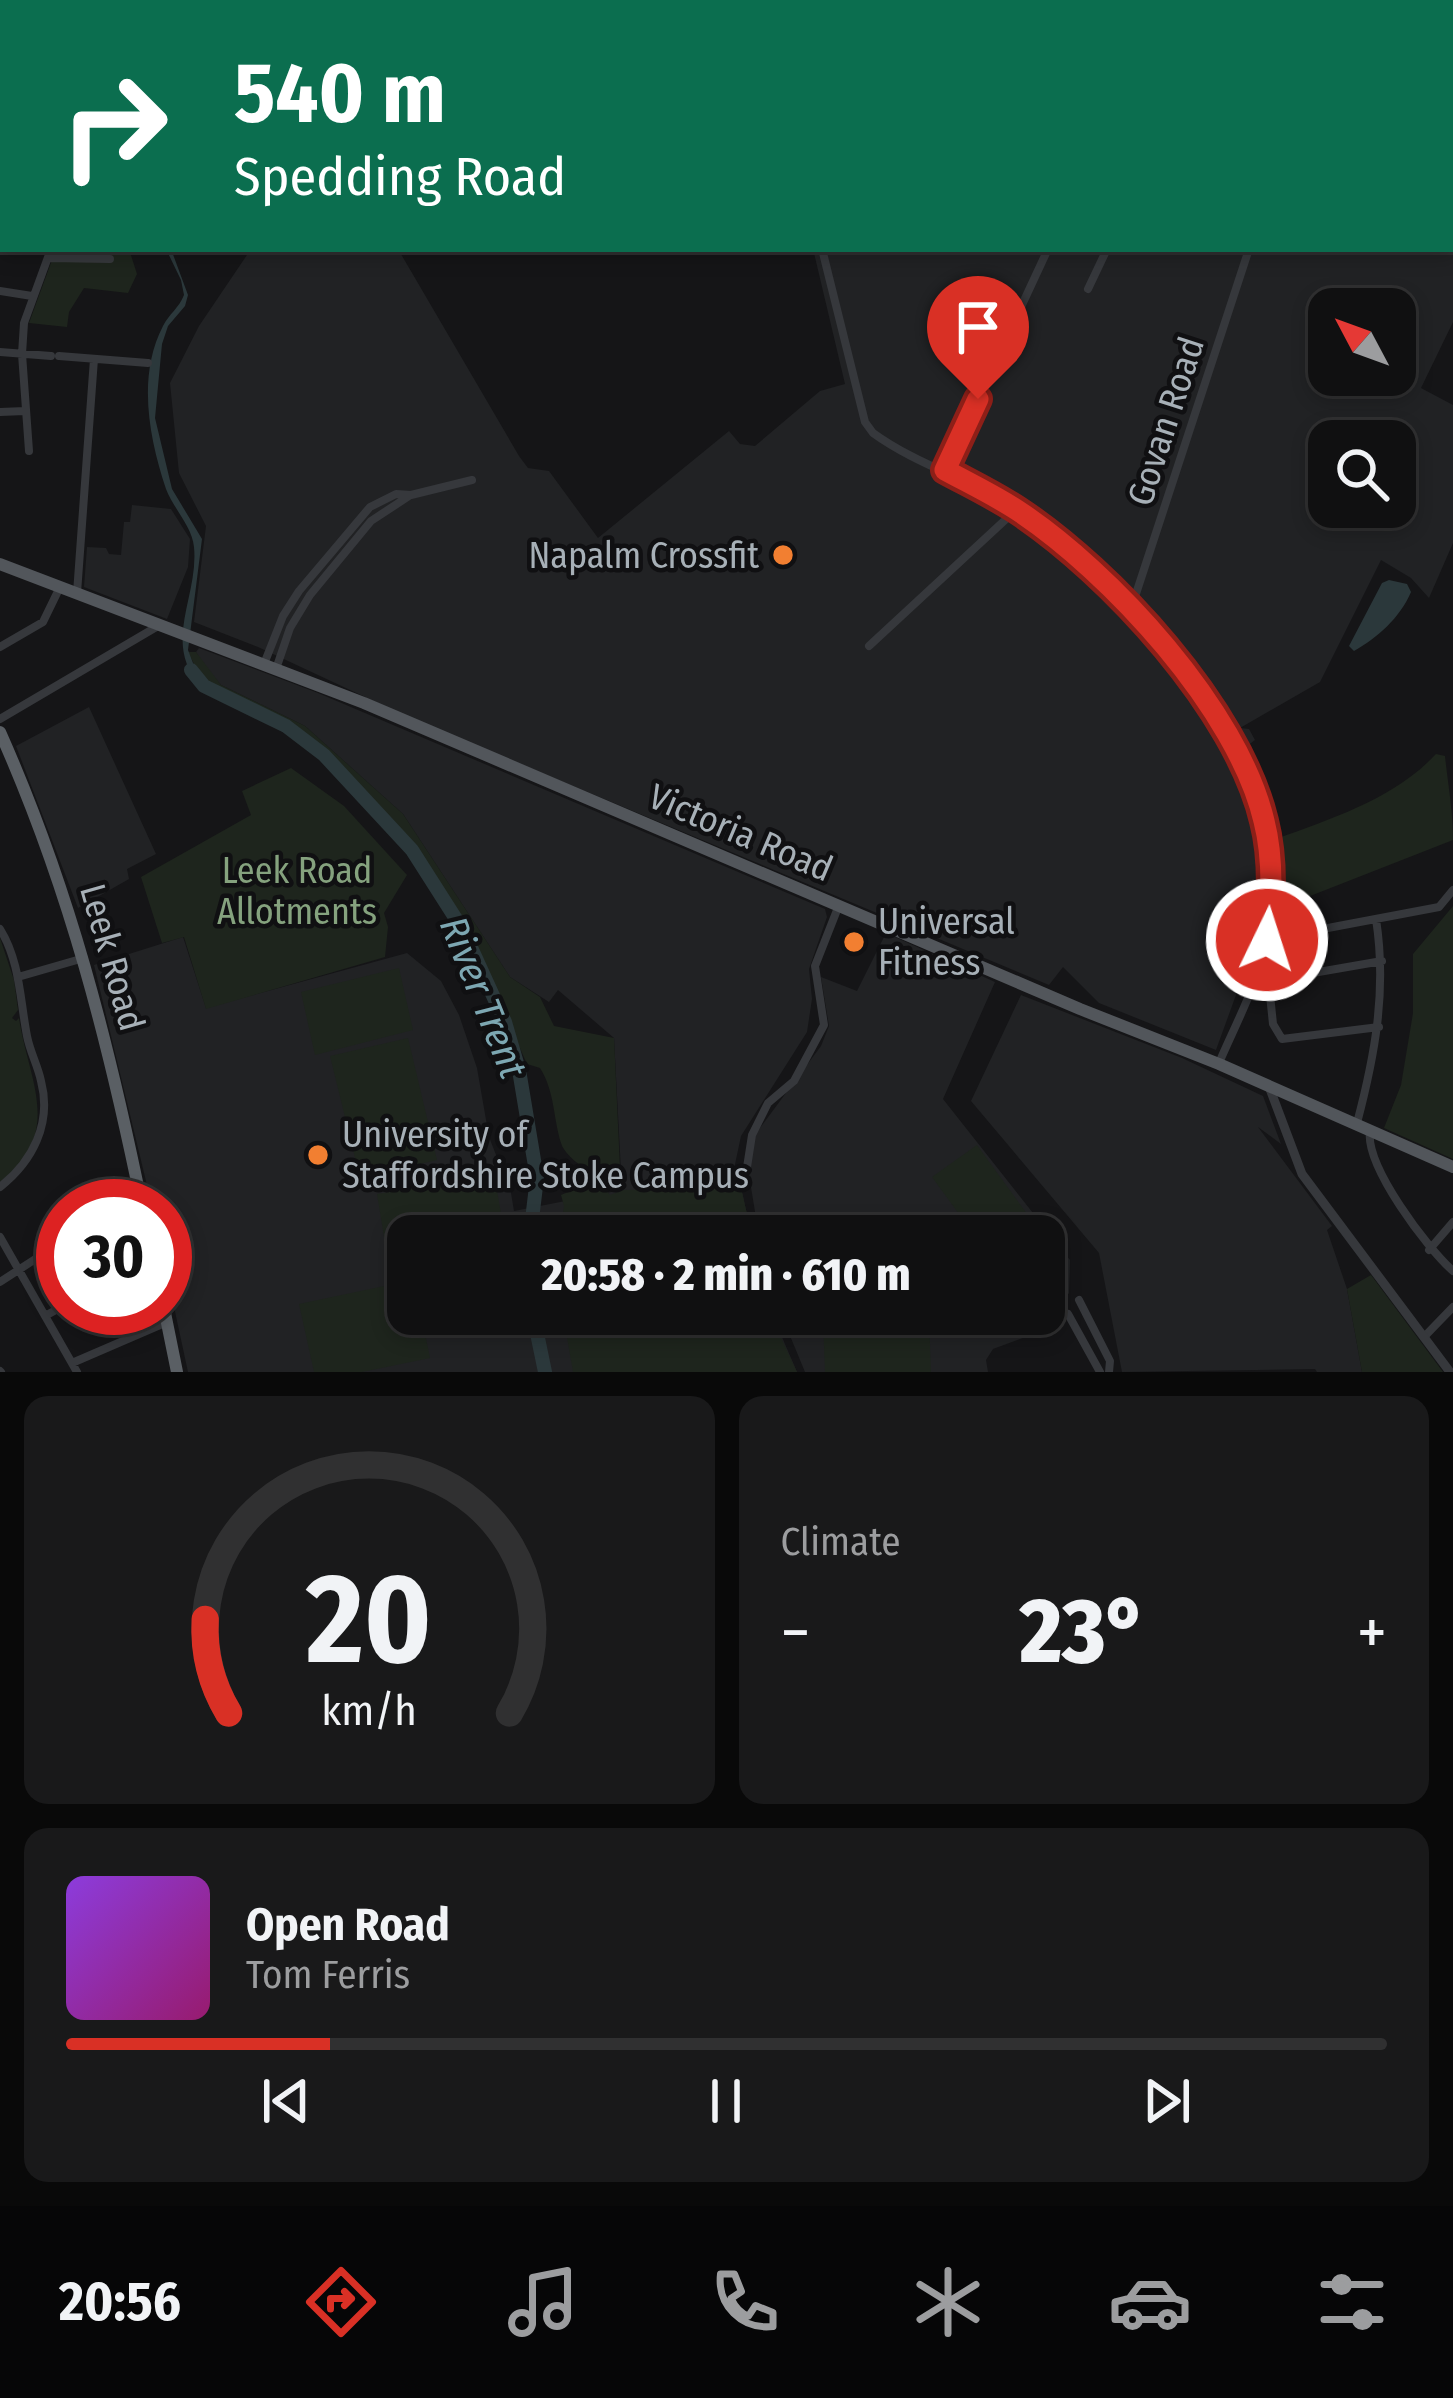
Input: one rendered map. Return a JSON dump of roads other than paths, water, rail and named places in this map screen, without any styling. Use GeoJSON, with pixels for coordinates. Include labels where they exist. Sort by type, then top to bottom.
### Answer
{"type":"FeatureCollection","features":[{"type":"Feature","properties":{"kind":"highway","name":"Leek Road"},"geometry":{"type":"LineString","coordinates":[[0,731],[50,851],[84,958],[136,1179]]}},
{"type":"Feature","properties":{"kind":"highway"},"geometry":{"type":"LineString","coordinates":[[169,1335],[176,1372]]}},
{"type":"Feature","properties":{"kind":"main road","name":"Victoria Road"},"geometry":{"type":"LineString","coordinates":[[0,564],[270,667],[1219,1064],[1453,1167]]}},
{"type":"Feature","properties":{"kind":"street"},"geometry":{"type":"LineString","coordinates":[[823,252],[865,422],[887,443],[1016,509],[1057,540],[1131,609],[1211,706],[1235,743],[1257,795],[1269,845],[1267,940],[1219,1064]]}},
{"type":"Feature","properties":{"kind":"street"},"geometry":{"type":"LineString","coordinates":[[945,470],[1047,252]]}},
{"type":"Feature","properties":{"kind":"street"},"geometry":{"type":"LineString","coordinates":[[1088,289],[1106,252]]}},
{"type":"Feature","properties":{"kind":"street","name":"Govan Road"},"geometry":{"type":"LineString","coordinates":[[1131,609],[1248,252]]}},
{"type":"Feature","properties":{"kind":"street"},"geometry":{"type":"LineString","coordinates":[[28,452],[22,354],[32,296],[50,254],[110,259]]}},
{"type":"Feature","properties":{"kind":"street"},"geometry":{"type":"LineString","coordinates":[[0,291],[32,296]]}},
{"type":"Feature","properties":{"kind":"street"},"geometry":{"type":"LineString","coordinates":[[0,352],[148,363]]}},
{"type":"Feature","properties":{"kind":"street"},"geometry":{"type":"LineString","coordinates":[[77,595],[94,358]]}},
{"type":"Feature","properties":{"kind":"street"},"geometry":{"type":"LineString","coordinates":[[0,412],[25,411]]}},
{"type":"Feature","properties":{"kind":"street"},"geometry":{"type":"LineString","coordinates":[[270,667],[310,595],[371,521],[411,495],[472,480]]}},
{"type":"Feature","properties":{"kind":"street"},"geometry":{"type":"LineString","coordinates":[[869,646],[1016,509]]}},
{"type":"Feature","properties":{"kind":"street"},"geometry":{"type":"LineString","coordinates":[[0,647],[43,622],[59,589]]}},
{"type":"Feature","properties":{"kind":"street"},"geometry":{"type":"LineString","coordinates":[[0,719],[158,626]]}},
{"type":"Feature","properties":{"kind":"street"},"geometry":{"type":"LineString","coordinates":[[1274,938],[1439,907],[1453,890]]}},
{"type":"Feature","properties":{"kind":"street"},"geometry":{"type":"LineString","coordinates":[[745,1180],[752,1135],[768,1103],[794,1081],[824,1025],[815,965],[839,905]]}},
{"type":"Feature","properties":{"kind":"street"},"geometry":{"type":"LineString","coordinates":[[1376,919],[1382,961],[1378,1027],[1363,1128],[1370,1149],[1429,1250],[1453,1271]]}},
{"type":"Feature","properties":{"kind":"street"},"geometry":{"type":"LineString","coordinates":[[0,928],[18,977],[28,1041],[41,1081],[43,1123],[26,1161],[0,1187]]}},
{"type":"Feature","properties":{"kind":"street"},"geometry":{"type":"LineString","coordinates":[[18,977],[84,958]]}},
{"type":"Feature","properties":{"kind":"street"},"geometry":{"type":"LineString","coordinates":[[1378,1027],[1282,1039],[1273,1024],[1270,995],[1284,978],[1382,961]]}},
{"type":"Feature","properties":{"kind":"street"},"geometry":{"type":"LineString","coordinates":[[1270,1088],[1302,1174],[1450,1372]]}},
{"type":"Feature","properties":{"kind":"street"},"geometry":{"type":"LineString","coordinates":[[1429,1250],[1453,1222]]}},
{"type":"Feature","properties":{"kind":"street"},"geometry":{"type":"LineString","coordinates":[[0,1237],[36,1300]]}},
{"type":"Feature","properties":{"kind":"street"},"geometry":{"type":"LineString","coordinates":[[0,1282],[36,1258]]}},
{"type":"Feature","properties":{"kind":"street"},"geometry":{"type":"LineString","coordinates":[[1068,1315],[1104,1372],[1110,1361],[1079,1300]]}},
{"type":"Feature","properties":{"kind":"street"},"geometry":{"type":"LineString","coordinates":[[1424,1337],[1453,1307]]}},
{"type":"Feature","properties":{"kind":"street"},"geometry":{"type":"LineString","coordinates":[[56,1335],[75,1367],[130,1335]]}},
{"type":"Feature","properties":{"kind":"waterway","name":"River Trent"},"geometry":{"type":"LineString","coordinates":[[191,670],[204,686],[286,726],[324,755],[412,850],[463,930],[505,1022],[519,1070],[537,1178],[533,1215]]}},
{"type":"Feature","properties":{"kind":"waterway","name":"River Trent"},"geometry":{"type":"LineString","coordinates":[[537,1335],[545,1372]]}},
{"type":"Feature","properties":{"kind":"place","name":"Napalm Crossfit"},"geometry":{"type":"Point","coordinates":[783,555]}},
{"type":"Feature","properties":{"kind":"place","name":"Universal Fitness"},"geometry":{"type":"Point","coordinates":[854,942]}},
{"type":"Feature","properties":{"kind":"place","name":"University of Staffordshire Stoke Campus"},"geometry":{"type":"Point","coordinates":[318,1155]}},
{"type":"Feature","properties":{"kind":"park label","name":"Leek Road Allotments"},"geometry":{"type":"Point","coordinates":[297,890]}}]}
